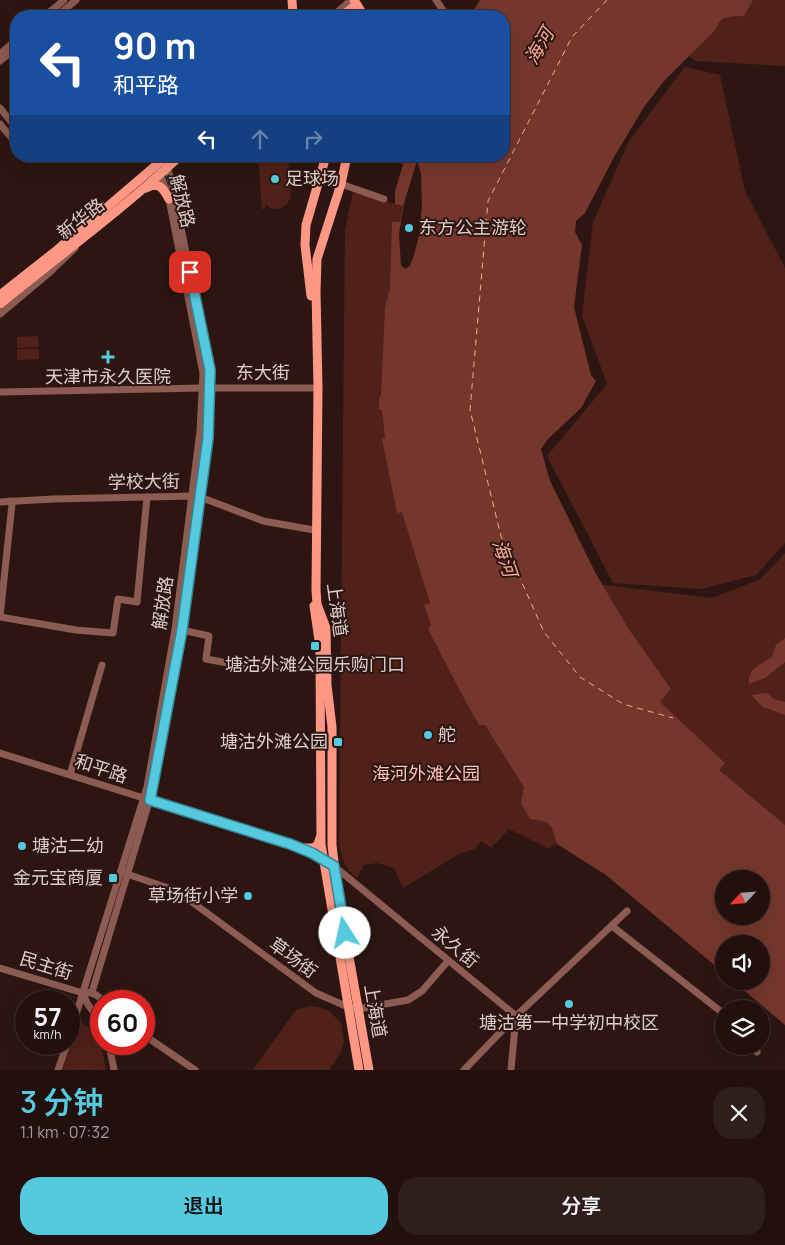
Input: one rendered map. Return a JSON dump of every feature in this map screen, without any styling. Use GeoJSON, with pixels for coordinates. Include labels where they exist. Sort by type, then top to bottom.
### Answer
{"type":"FeatureCollection","features":[{"type":"Feature","properties":{"kind":"main road","name":"上海道"},"geometry":{"type":"LineString","coordinates":[[324,162],[307,218],[305,239],[316,388],[313,592],[319,634],[320,666],[320,833],[359,1070]]}},
{"type":"Feature","properties":{"kind":"main road","name":"上海道"},"geometry":{"type":"LineString","coordinates":[[346,162],[341,184],[318,251],[316,276],[318,388],[316,590],[318,604],[326,628],[327,685],[332,727],[331,834],[334,866],[369,1070]]}},
{"type":"Feature","properties":{"kind":"main road","name":"新华路"},"geometry":{"type":"LineString","coordinates":[[80,236],[144,175],[166,165]]}},
{"type":"Feature","properties":{"kind":"main road","name":"新华路"},"geometry":{"type":"LineString","coordinates":[[0,304],[80,236],[142,190],[166,165]]}},
{"type":"Feature","properties":{"kind":"main road"},"geometry":{"type":"LineString","coordinates":[[166,165],[169,185]]}},
{"type":"Feature","properties":{"kind":"main road"},"geometry":{"type":"LineString","coordinates":[[142,190],[153,185],[159,185],[169,199]]}},
{"type":"Feature","properties":{"kind":"main road","name":"新华路"},"geometry":{"type":"LineString","coordinates":[[0,295],[59,253]]}},
{"type":"Feature","properties":{"kind":"main road"},"geometry":{"type":"LineString","coordinates":[[300,848],[310,849],[315,847],[319,842],[320,833]]}},
{"type":"Feature","properties":{"kind":"street"},"geometry":{"type":"LineString","coordinates":[[52,10],[64,0]]}},
{"type":"Feature","properties":{"kind":"street"},"geometry":{"type":"LineString","coordinates":[[64,10],[76,0]]}},
{"type":"Feature","properties":{"kind":"street"},"geometry":{"type":"LineString","coordinates":[[342,10],[355,1]]}},
{"type":"Feature","properties":{"kind":"street"},"geometry":{"type":"LineString","coordinates":[[0,54],[10,45]]}},
{"type":"Feature","properties":{"kind":"street"},"geometry":{"type":"LineString","coordinates":[[0,61],[10,53]]}},
{"type":"Feature","properties":{"kind":"street"},"geometry":{"type":"LineString","coordinates":[[0,108],[10,120]]}},
{"type":"Feature","properties":{"kind":"street"},"geometry":{"type":"LineString","coordinates":[[0,124],[10,136]]}},
{"type":"Feature","properties":{"kind":"street"},"geometry":{"type":"LineString","coordinates":[[166,165],[172,172],[169,185]]}},
{"type":"Feature","properties":{"kind":"street"},"geometry":{"type":"LineString","coordinates":[[341,184],[384,199]]}},
{"type":"Feature","properties":{"kind":"street","name":"解放路"},"geometry":{"type":"LineString","coordinates":[[80,1002],[147,801],[182,630],[208,438],[207,388],[169,199],[169,185]]}},
{"type":"Feature","properties":{"kind":"street","name":"解放路"},"geometry":{"type":"LineString","coordinates":[[93,990],[138,817],[147,801],[175,629],[200,431],[210,370],[169,185]]}},
{"type":"Feature","properties":{"kind":"street"},"geometry":{"type":"LineString","coordinates":[[0,290],[50,250],[80,236]]}},
{"type":"Feature","properties":{"kind":"street"},"geometry":{"type":"LineString","coordinates":[[0,314],[67,257],[80,236]]}},
{"type":"Feature","properties":{"kind":"street","name":"东大街"},"geometry":{"type":"LineString","coordinates":[[0,392],[316,388]]}},
{"type":"Feature","properties":{"kind":"street","name":"学校大街"},"geometry":{"type":"LineString","coordinates":[[0,502],[192,496],[263,521],[314,530]]}},
{"type":"Feature","properties":{"kind":"street"},"geometry":{"type":"LineString","coordinates":[[10,501],[12,504],[0,617],[76,630],[113,633],[118,600],[137,602],[147,497]]}},
{"type":"Feature","properties":{"kind":"street"},"geometry":{"type":"LineString","coordinates":[[182,630],[210,636],[206,659],[244,666],[320,666]]}},
{"type":"Feature","properties":{"kind":"street"},"geometry":{"type":"LineString","coordinates":[[70,775],[102,665]]}},
{"type":"Feature","properties":{"kind":"street","name":"和平路"},"geometry":{"type":"LineString","coordinates":[[0,753],[147,801]]}},
{"type":"Feature","properties":{"kind":"street"},"geometry":{"type":"LineString","coordinates":[[147,801],[252,831],[300,848],[334,866]]}},
{"type":"Feature","properties":{"kind":"street","name":"永久街"},"geometry":{"type":"LineString","coordinates":[[334,866],[516,1016]]}},
{"type":"Feature","properties":{"kind":"street","name":"草场街"},"geometry":{"type":"LineString","coordinates":[[124,873],[177,891],[316,993],[348,1007],[358,1009],[408,1000],[422,991],[448,961]]}},
{"type":"Feature","properties":{"kind":"street"},"geometry":{"type":"LineString","coordinates":[[464,1070],[516,1016],[627,911]]}},
{"type":"Feature","properties":{"kind":"street"},"geometry":{"type":"LineString","coordinates":[[612,926],[715,1007]]}},
{"type":"Feature","properties":{"kind":"street","name":"民主街"},"geometry":{"type":"LineString","coordinates":[[0,968],[83,993]]}},
{"type":"Feature","properties":{"kind":"street"},"geometry":{"type":"LineString","coordinates":[[96,978],[98,990]]}},
{"type":"Feature","properties":{"kind":"street"},"geometry":{"type":"LineString","coordinates":[[90,992],[83,993],[90,1006]]}},
{"type":"Feature","properties":{"kind":"street"},"geometry":{"type":"LineString","coordinates":[[511,1070],[516,1016]]}},
{"type":"Feature","properties":{"kind":"street"},"geometry":{"type":"LineString","coordinates":[[155,1043],[195,1070]]}},
{"type":"Feature","properties":{"kind":"street"},"geometry":{"type":"LineString","coordinates":[[58,1070],[63,1055]]}},
{"type":"Feature","properties":{"kind":"street"},"geometry":{"type":"LineString","coordinates":[[111,1055],[114,1070]]}},
{"type":"Feature","properties":{"kind":"street"},"geometry":{"type":"LineString","coordinates":[[116,1055],[118,1070]]}},
{"type":"Feature","properties":{"kind":"green space"},"geometry":{"type":"Polygon","coordinates":[[[725,0],[785,0],[785,66],[695,61],[689,56],[725,0]]]}},
{"type":"Feature","properties":{"kind":"green space"},"geometry":{"type":"Polygon","coordinates":[[[685,67],[720,75],[745,191],[785,268],[785,543],[756,575],[701,589],[613,583],[547,456],[607,384],[582,315],[593,222],[629,141],[685,67]]]}},
{"type":"Feature","properties":{"kind":"green space"},"geometry":{"type":"Polygon","coordinates":[[[258,162],[288,162],[291,197],[289,201],[280,208],[276,209],[265,204],[265,209],[262,209],[258,162]]]}},
{"type":"Feature","properties":{"kind":"green space","name":"海河外滩公园"},"geometry":{"type":"Polygon","coordinates":[[[353,192],[409,208],[561,840],[549,849],[509,829],[491,848],[481,841],[475,849],[459,854],[403,888],[394,868],[377,863],[364,865],[357,878],[344,862],[339,841],[345,230],[353,192]]]}},
{"type":"Feature","properties":{"kind":"green space"},"geometry":{"type":"Polygon","coordinates":[[[38,336],[39,347],[17,348],[17,337],[38,336]]]}},
{"type":"Feature","properties":{"kind":"green space"},"geometry":{"type":"Polygon","coordinates":[[[17,349],[39,349],[39,359],[17,360],[17,349]]]}},
{"type":"Feature","properties":{"kind":"green space"},"geometry":{"type":"Polygon","coordinates":[[[785,553],[785,832],[722,778],[654,699],[597,584],[712,598],[759,580],[785,553]]]}},
{"type":"Feature","properties":{"kind":"green space"},"geometry":{"type":"Polygon","coordinates":[[[310,1006],[329,1011],[341,1023],[344,1041],[341,1052],[329,1070],[253,1070],[296,1010],[310,1006]]]}},
{"type":"Feature","properties":{"kind":"green space"},"geometry":{"type":"Polygon","coordinates":[[[80,1022],[82,1023],[90,1029],[90,1055],[103,1055],[106,1070],[62,1070],[67,1055],[80,1055],[80,1022]]]}},
{"type":"Feature","properties":{"kind":"water","name":"海河"},"geometry":{"type":"Polygon","coordinates":[[[480,0],[753,0],[744,16],[726,17],[720,21],[715,30],[664,81],[644,107],[614,157],[585,213],[576,221],[575,232],[582,245],[574,307],[591,375],[596,381],[581,408],[548,439],[541,449],[550,481],[596,574],[630,631],[671,689],[660,702],[725,763],[719,770],[785,825],[785,1025],[770,1012],[770,1000],[755,1000],[744,990],[770,990],[770,935],[715,935],[715,966],[606,875],[557,844],[550,824],[530,819],[521,803],[524,787],[485,725],[479,725],[428,629],[431,625],[424,605],[430,603],[402,512],[397,513],[382,439],[385,438],[382,410],[379,409],[385,308],[390,288],[392,222],[400,222],[403,206],[395,204],[395,191],[403,165],[401,162],[510,162],[510,10],[474,10],[480,0]]]}},
{"type":"Feature","properties":{"kind":"water"},"geometry":{"type":"Polygon","coordinates":[[[785,638],[785,662],[765,678],[749,684],[750,674],[753,670],[772,657],[776,645],[785,638]]]}},
{"type":"Feature","properties":{"kind":"water"},"geometry":{"type":"Polygon","coordinates":[[[767,693],[774,699],[785,702],[785,715],[763,707],[751,695],[767,693]]]}},
{"type":"Feature","properties":{"kind":"pier"},"geometry":{"type":"Polygon","coordinates":[[[417,162],[421,173],[422,207],[419,236],[410,266],[405,269],[401,265],[399,234],[404,203],[417,162]]]}},
{"type":"Feature","properties":{"kind":"ferry route"},"geometry":{"type":"LineString","coordinates":[[510,158],[572,37],[607,0]]}},
{"type":"Feature","properties":{"kind":"ferry route"},"geometry":{"type":"LineString","coordinates":[[508,162],[488,201],[470,410],[501,536],[544,632],[580,677],[623,704],[673,718]]}},
{"type":"Feature","properties":{"kind":"place","name":"足球场"},"geometry":{"type":"Point","coordinates":[275,179]}},
{"type":"Feature","properties":{"kind":"place","name":"东方公主游轮"},"geometry":{"type":"Point","coordinates":[409,228]}},
{"type":"Feature","properties":{"kind":"place","name":"天津市永久医院"},"geometry":{"type":"Point","coordinates":[108,357]}},
{"type":"Feature","properties":{"kind":"place","name":"塘沽外滩公园乐购门口"},"geometry":{"type":"Point","coordinates":[315,646]}},
{"type":"Feature","properties":{"kind":"place","name":"舵"},"geometry":{"type":"Point","coordinates":[428,735]}},
{"type":"Feature","properties":{"kind":"place","name":"塘沽外滩公园"},"geometry":{"type":"Point","coordinates":[338,742]}},
{"type":"Feature","properties":{"kind":"place","name":"塘沽二幼"},"geometry":{"type":"Point","coordinates":[22,846]}},
{"type":"Feature","properties":{"kind":"place","name":"金元宝商厦"},"geometry":{"type":"Point","coordinates":[113,878]}},
{"type":"Feature","properties":{"kind":"place","name":"草场街小学"},"geometry":{"type":"Point","coordinates":[248,896]}},
{"type":"Feature","properties":{"kind":"place","name":"塘沽第一中学初中校区"},"geometry":{"type":"Point","coordinates":[569,1004]}},
{"type":"Feature","properties":{"kind":"route"},"geometry":{"type":"LineString","coordinates":[[190,272],[210,370],[211,388],[208,438],[182,630],[150,800],[290,844],[312,853],[334,866],[345,933]]}}]}
